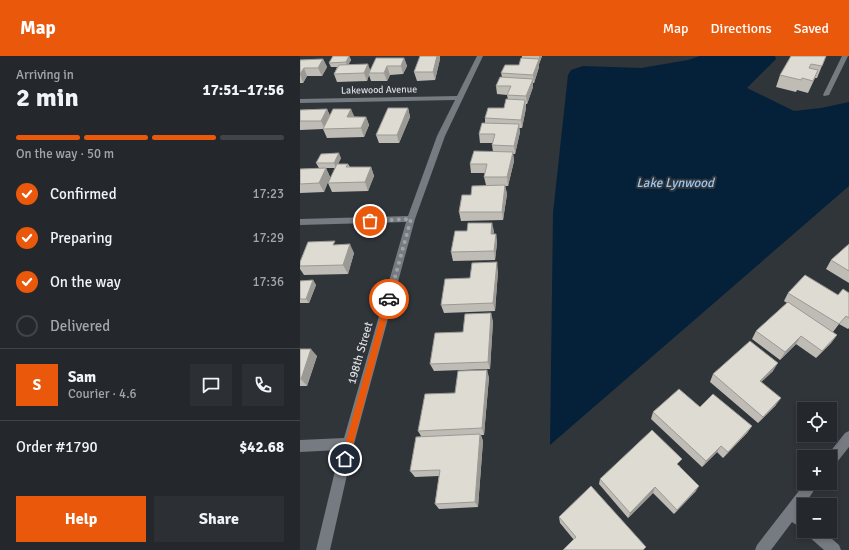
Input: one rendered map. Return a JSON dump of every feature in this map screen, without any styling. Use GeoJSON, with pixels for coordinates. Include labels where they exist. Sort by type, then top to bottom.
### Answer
{"type":"FeatureCollection","features":[{"type":"Feature","properties":{"kind":"street","name":"198th Street"},"geometry":{"type":"LineString","coordinates":[[323,550],[348,444],[411,219],[441,136],[480,56]]}},
{"type":"Feature","properties":{"kind":"street"},"geometry":{"type":"LineString","coordinates":[[826,95],[846,56]]}},
{"type":"Feature","properties":{"kind":"street","name":"Lakewood Avenue"},"geometry":{"type":"LineString","coordinates":[[300,101],[459,98]]}},
{"type":"Feature","properties":{"kind":"street"},"geometry":{"type":"LineString","coordinates":[[300,222],[411,219]]}},
{"type":"Feature","properties":{"kind":"street"},"geometry":{"type":"LineString","coordinates":[[837,453],[849,437]]}},
{"type":"Feature","properties":{"kind":"street"},"geometry":{"type":"LineString","coordinates":[[300,446],[348,444]]}},
{"type":"Feature","properties":{"kind":"street"},"geometry":{"type":"LineString","coordinates":[[762,550],[808,490]]}},
{"type":"Feature","properties":{"kind":"street"},"geometry":{"type":"LineString","coordinates":[[791,512],[797,517]]}},
{"type":"Feature","properties":{"kind":"street"},"geometry":{"type":"LineString","coordinates":[[821,538],[834,550]]}},
{"type":"Feature","properties":{"kind":"water","name":"Lake Lynwood"},"geometry":{"type":"Polygon","coordinates":[[[700,56],[775,56],[776,59],[747,88],[794,111],[821,108],[849,102],[849,186],[550,445],[553,213],[568,75],[571,70],[583,66],[641,68],[688,60],[700,56]]]}},
{"type":"Feature","properties":{"kind":"building"},"geometry":{"type":"Polygon","coordinates":[[[333,56],[349,56],[346,62],[329,63],[333,56]]]}},
{"type":"Feature","properties":{"kind":"building"},"geometry":{"type":"Polygon","coordinates":[[[420,56],[437,56],[433,72],[414,72],[420,56]]]}},
{"type":"Feature","properties":{"kind":"building"},"geometry":{"type":"Polygon","coordinates":[[[791,56],[826,56],[822,66],[811,64],[809,68],[818,70],[813,81],[780,75],[791,56]]]}},
{"type":"Feature","properties":{"kind":"building"},"geometry":{"type":"Polygon","coordinates":[[[376,58],[404,58],[401,66],[387,66],[384,73],[369,73],[376,58]]]}},
{"type":"Feature","properties":{"kind":"building"},"geometry":{"type":"Polygon","coordinates":[[[521,58],[539,59],[533,75],[501,73],[505,65],[519,65],[521,58]]]}},
{"type":"Feature","properties":{"kind":"building"},"geometry":{"type":"Polygon","coordinates":[[[323,59],[318,68],[304,68],[300,74],[300,60],[323,59]]]}},
{"type":"Feature","properties":{"kind":"building"},"geometry":{"type":"Polygon","coordinates":[[[368,64],[364,73],[334,74],[339,65],[368,64]]]}},
{"type":"Feature","properties":{"kind":"building"},"geometry":{"type":"Polygon","coordinates":[[[500,77],[533,79],[526,96],[507,95],[511,86],[496,86],[500,77]]]}},
{"type":"Feature","properties":{"kind":"building"},"geometry":{"type":"Polygon","coordinates":[[[506,99],[525,100],[521,120],[485,118],[488,108],[504,108],[506,99]]]}},
{"type":"Feature","properties":{"kind":"building"},"geometry":{"type":"Polygon","coordinates":[[[388,108],[408,108],[397,135],[376,135],[388,108]]]}},
{"type":"Feature","properties":{"kind":"building"},"geometry":{"type":"Polygon","coordinates":[[[327,109],[321,121],[300,121],[300,110],[327,109]]]}},
{"type":"Feature","properties":{"kind":"building"},"geometry":{"type":"Polygon","coordinates":[[[333,109],[351,109],[347,117],[366,117],[361,128],[323,129],[333,109]]]}},
{"type":"Feature","properties":{"kind":"building"},"geometry":{"type":"Polygon","coordinates":[[[482,123],[519,124],[514,146],[492,145],[495,134],[479,134],[482,123]]]}},
{"type":"Feature","properties":{"kind":"building"},"geometry":{"type":"Polygon","coordinates":[[[474,151],[513,152],[507,177],[484,177],[487,164],[470,164],[474,151]]]}},
{"type":"Feature","properties":{"kind":"building"},"geometry":{"type":"Polygon","coordinates":[[[339,153],[334,163],[316,163],[321,154],[339,153]]]}},
{"type":"Feature","properties":{"kind":"building"},"geometry":{"type":"Polygon","coordinates":[[[337,164],[348,164],[346,167],[371,167],[365,182],[328,183],[337,164]]]}},
{"type":"Feature","properties":{"kind":"building"},"geometry":{"type":"Polygon","coordinates":[[[326,168],[319,183],[300,184],[300,169],[326,168]]]}},
{"type":"Feature","properties":{"kind":"building"},"geometry":{"type":"Polygon","coordinates":[[[505,185],[502,212],[459,212],[462,195],[471,195],[472,186],[505,185]]]}},
{"type":"Feature","properties":{"kind":"building"},"geometry":{"type":"Polygon","coordinates":[[[468,223],[492,223],[491,234],[496,234],[494,251],[451,252],[455,231],[467,231],[468,223]]]}},
{"type":"Feature","properties":{"kind":"building"},"geometry":{"type":"Polygon","coordinates":[[[335,241],[333,245],[350,244],[343,265],[300,266],[300,262],[308,242],[335,241]]]}},
{"type":"Feature","properties":{"kind":"building"},"geometry":{"type":"Polygon","coordinates":[[[849,244],[849,271],[831,260],[849,244]]]}},
{"type":"Feature","properties":{"kind":"building"},"geometry":{"type":"Polygon","coordinates":[[[497,262],[493,303],[441,305],[445,279],[470,278],[472,263],[497,262]]]}},
{"type":"Feature","properties":{"kind":"building"},"geometry":{"type":"Polygon","coordinates":[[[805,275],[838,295],[843,289],[849,293],[849,318],[846,316],[839,324],[788,293],[805,275]]]}},
{"type":"Feature","properties":{"kind":"building"},"geometry":{"type":"Polygon","coordinates":[[[313,280],[306,299],[300,299],[300,281],[313,280]]]}},
{"type":"Feature","properties":{"kind":"building"},"geometry":{"type":"Polygon","coordinates":[[[788,302],[837,335],[822,351],[801,336],[785,352],[756,331],[788,302]]]}},
{"type":"Feature","properties":{"kind":"building"},"geometry":{"type":"Polygon","coordinates":[[[491,313],[488,362],[430,364],[435,333],[463,332],[465,314],[491,313]]]}},
{"type":"Feature","properties":{"kind":"building"},"geometry":{"type":"Polygon","coordinates":[[[750,341],[778,363],[760,381],[781,398],[763,417],[713,374],[750,341]]]}},
{"type":"Feature","properties":{"kind":"building"},"geometry":{"type":"Polygon","coordinates":[[[300,349],[311,349],[301,379],[300,379],[300,349]]]}},
{"type":"Feature","properties":{"kind":"building"},"geometry":{"type":"Polygon","coordinates":[[[487,370],[482,428],[418,431],[425,394],[455,393],[458,371],[487,370]]]}},
{"type":"Feature","properties":{"kind":"building"},"geometry":{"type":"Polygon","coordinates":[[[679,389],[700,407],[713,394],[752,426],[728,452],[721,446],[706,461],[653,412],[679,389]]]}},
{"type":"Feature","properties":{"kind":"building"},"geometry":{"type":"Polygon","coordinates":[[[652,430],[682,459],[677,464],[699,486],[677,510],[655,487],[630,513],[600,479],[652,430]]]}},
{"type":"Feature","properties":{"kind":"building"},"geometry":{"type":"Polygon","coordinates":[[[480,434],[475,502],[435,504],[440,470],[410,471],[416,437],[480,434]]]}},
{"type":"Feature","properties":{"kind":"building"},"geometry":{"type":"Polygon","coordinates":[[[591,486],[646,547],[643,550],[563,550],[576,537],[559,517],[591,486]]]}},
{"type":"Feature","properties":{"kind":"way so far"},"geometry":{"type":"LineString","coordinates":[[370,221],[411,219],[389,299]]}},
{"type":"Feature","properties":{"kind":"route"},"geometry":{"type":"LineString","coordinates":[[345,459],[389,299]]}}]}
